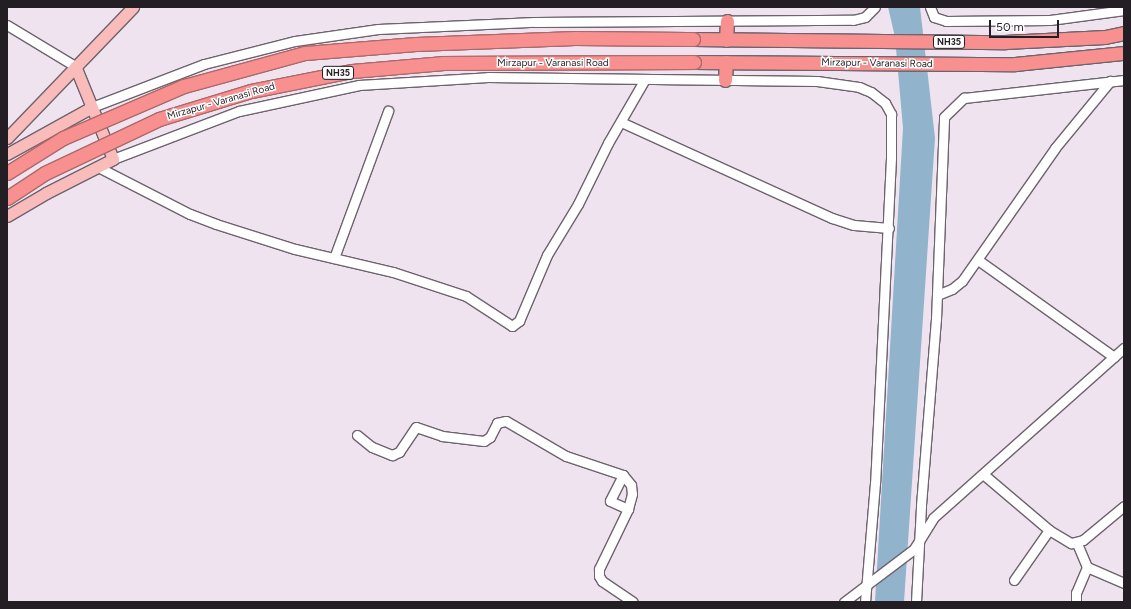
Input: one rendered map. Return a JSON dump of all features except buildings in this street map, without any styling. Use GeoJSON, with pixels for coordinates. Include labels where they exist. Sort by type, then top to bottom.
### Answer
{"type":"FeatureCollection","features":[{"type":"Feature","properties":{"kind":"highway"},"geometry":{"type":"LineString","coordinates":[[726,40],[727,21]]}},
{"type":"Feature","properties":{"kind":"highway","name":"NH35"},"geometry":{"type":"LineString","coordinates":[[7,173],[63,138],[184,86],[305,53],[464,42],[575,38],[1005,42],[1105,37],[1124,33]]}},
{"type":"Feature","properties":{"kind":"highway","name":"Mirzapur - Varanasi Road"},"geometry":{"type":"LineString","coordinates":[[7,198],[45,173],[159,119],[251,91],[344,72],[444,63],[776,62],[1015,64],[1124,53]]}},
{"type":"Feature","properties":{"kind":"highway"},"geometry":{"type":"LineString","coordinates":[[725,80],[726,62]]}},
{"type":"Feature","properties":{"kind":"main road"},"geometry":{"type":"LineString","coordinates":[[7,138],[133,7]]}},
{"type":"Feature","properties":{"kind":"main road"},"geometry":{"type":"LineString","coordinates":[[7,216],[46,193],[114,159],[75,66]]}},
{"type":"Feature","properties":{"kind":"main road"},"geometry":{"type":"LineString","coordinates":[[7,154],[92,107]]}},
{"type":"Feature","properties":{"kind":"street"},"geometry":{"type":"LineString","coordinates":[[92,107],[204,64],[295,41],[378,29],[535,22],[861,20],[875,7]]}},
{"type":"Feature","properties":{"kind":"street"},"geometry":{"type":"LineString","coordinates":[[931,10],[939,20],[946,21],[1050,20],[1124,10]]}},
{"type":"Feature","properties":{"kind":"street"},"geometry":{"type":"LineString","coordinates":[[7,25],[75,66]]}},
{"type":"Feature","properties":{"kind":"street"},"geometry":{"type":"LineString","coordinates":[[114,159],[239,111],[359,85],[488,77],[817,81],[860,87],[885,103],[891,114],[889,228],[868,586],[865,602]]}},
{"type":"Feature","properties":{"kind":"street"},"geometry":{"type":"LineString","coordinates":[[98,167],[190,214],[270,242],[394,272],[448,290],[480,303],[508,326],[516,325],[547,254],[578,204],[645,79]]}},
{"type":"Feature","properties":{"kind":"street"},"geometry":{"type":"LineString","coordinates":[[916,602],[916,546],[937,295],[944,118],[964,98],[1124,80]]}},
{"type":"Feature","properties":{"kind":"street"},"geometry":{"type":"LineString","coordinates":[[937,295],[952,289],[962,281],[1055,148],[1110,81]]}},
{"type":"Feature","properties":{"kind":"street"},"geometry":{"type":"LineString","coordinates":[[334,258],[388,111]]}},
{"type":"Feature","properties":{"kind":"street"},"geometry":{"type":"LineString","coordinates":[[621,122],[832,218],[854,225],[889,228]]}},
{"type":"Feature","properties":{"kind":"street"},"geometry":{"type":"LineString","coordinates":[[978,260],[1114,357]]}},
{"type":"Feature","properties":{"kind":"street"},"geometry":{"type":"LineString","coordinates":[[844,602],[868,586],[916,546],[933,518],[1124,348]]}},
{"type":"Feature","properties":{"kind":"street"},"geometry":{"type":"LineString","coordinates":[[357,435],[372,446],[392,455],[399,452],[416,427],[442,436],[484,441],[490,437],[497,423],[506,421],[566,456],[623,475],[631,485],[628,509],[599,568],[599,576],[602,582],[633,602]]}},
{"type":"Feature","properties":{"kind":"street"},"geometry":{"type":"LineString","coordinates":[[983,474],[1049,530],[1064,540],[1077,543]]}},
{"type":"Feature","properties":{"kind":"street"},"geometry":{"type":"LineString","coordinates":[[623,475],[610,501],[628,509]]}},
{"type":"Feature","properties":{"kind":"street"},"geometry":{"type":"LineString","coordinates":[[1077,543],[1124,506]]}},
{"type":"Feature","properties":{"kind":"street"},"geometry":{"type":"LineString","coordinates":[[1014,580],[1049,530]]}},
{"type":"Feature","properties":{"kind":"street"},"geometry":{"type":"LineString","coordinates":[[1076,602],[1076,593],[1087,568],[1077,543]]}},
{"type":"Feature","properties":{"kind":"street"},"geometry":{"type":"LineString","coordinates":[[1087,568],[1124,583]]}},
{"type":"Feature","properties":{"kind":"water"},"geometry":{"type":"Polygon","coordinates":[[[888,7],[920,7],[935,138],[904,602],[875,602],[903,128],[895,37],[888,7]]]}}]}
